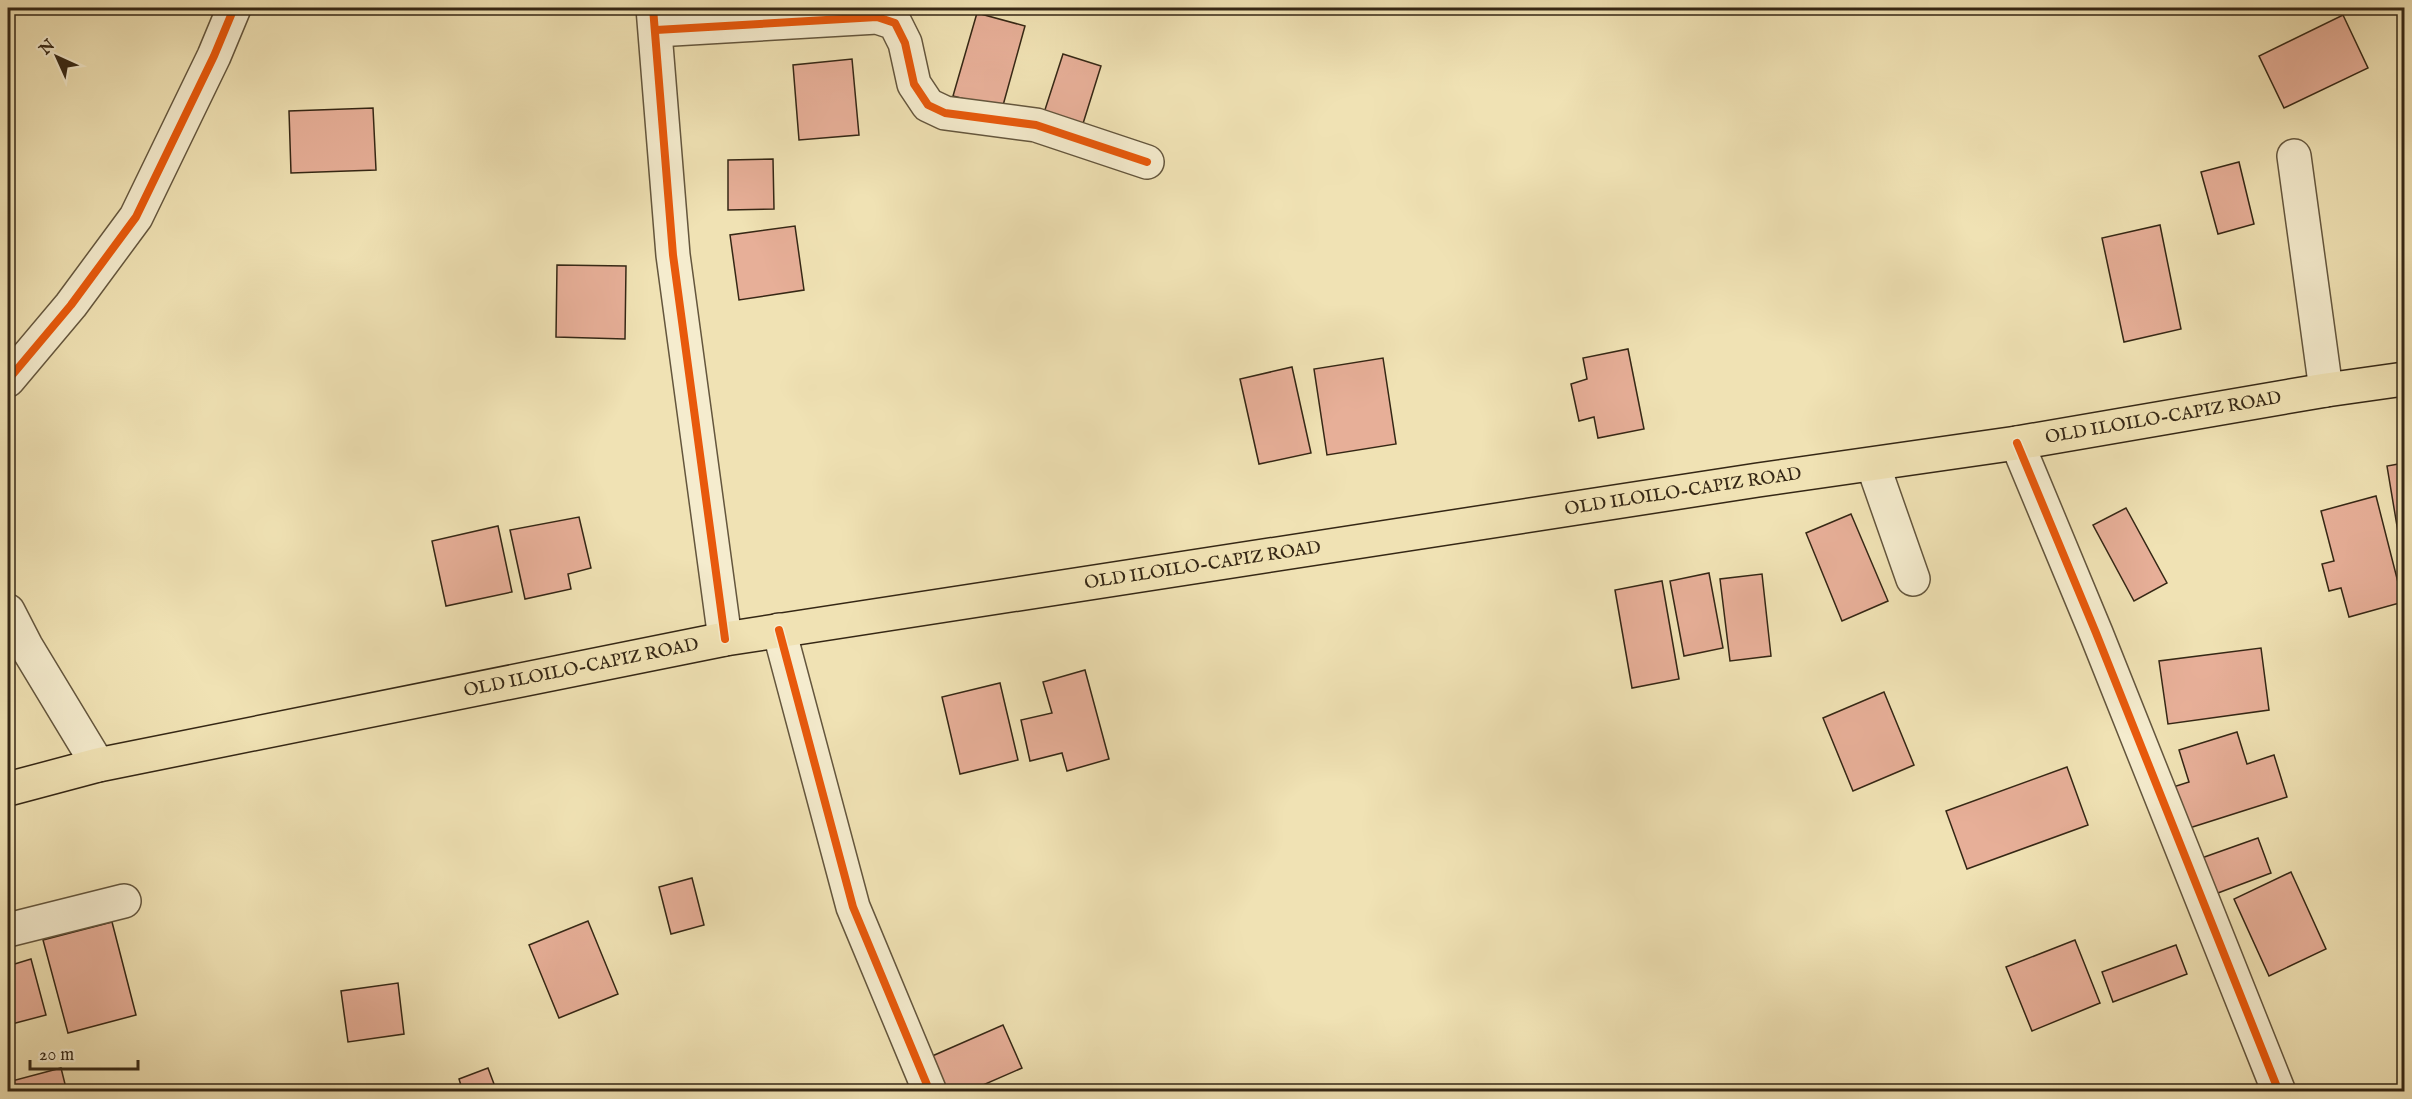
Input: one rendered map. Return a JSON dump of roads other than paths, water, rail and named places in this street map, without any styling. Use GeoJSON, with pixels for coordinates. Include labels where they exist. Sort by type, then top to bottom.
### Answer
{"type":"FeatureCollection","features":[{"type":"Feature","properties":{"kind":"main road","name":"OLD ILOILO-CAPIZ ROAD"},"geometry":{"type":"LineString","coordinates":[[8,789],[98,765],[725,639],[1758,480],[1873,465],[2404,379]]}},
{"type":"Feature","properties":{"kind":"street"},"geometry":{"type":"LineString","coordinates":[[11,366],[71,305],[136,217],[234,8]]}},
{"type":"Feature","properties":{"kind":"street"},"geometry":{"type":"LineString","coordinates":[[725,639],[674,255],[655,19],[877,16],[895,23],[905,43],[914,84],[927,105],[945,113],[1036,125],[1147,162]]}},
{"type":"Feature","properties":{"kind":"street"},"geometry":{"type":"LineString","coordinates":[[2294,156],[2326,390]]}},
{"type":"Feature","properties":{"kind":"street"},"geometry":{"type":"LineString","coordinates":[[2017,442],[2096,633],[2279,1092]]}},
{"type":"Feature","properties":{"kind":"street"},"geometry":{"type":"LineString","coordinates":[[1873,465],[1913,579]]}},
{"type":"Feature","properties":{"kind":"street"},"geometry":{"type":"LineString","coordinates":[[8,611],[26,646],[98,765]]}},
{"type":"Feature","properties":{"kind":"street"},"geometry":{"type":"LineString","coordinates":[[779,630],[853,907],[930,1092]]}},
{"type":"Feature","properties":{"kind":"street"},"geometry":{"type":"LineString","coordinates":[[8,930],[124,901]]}}]}
